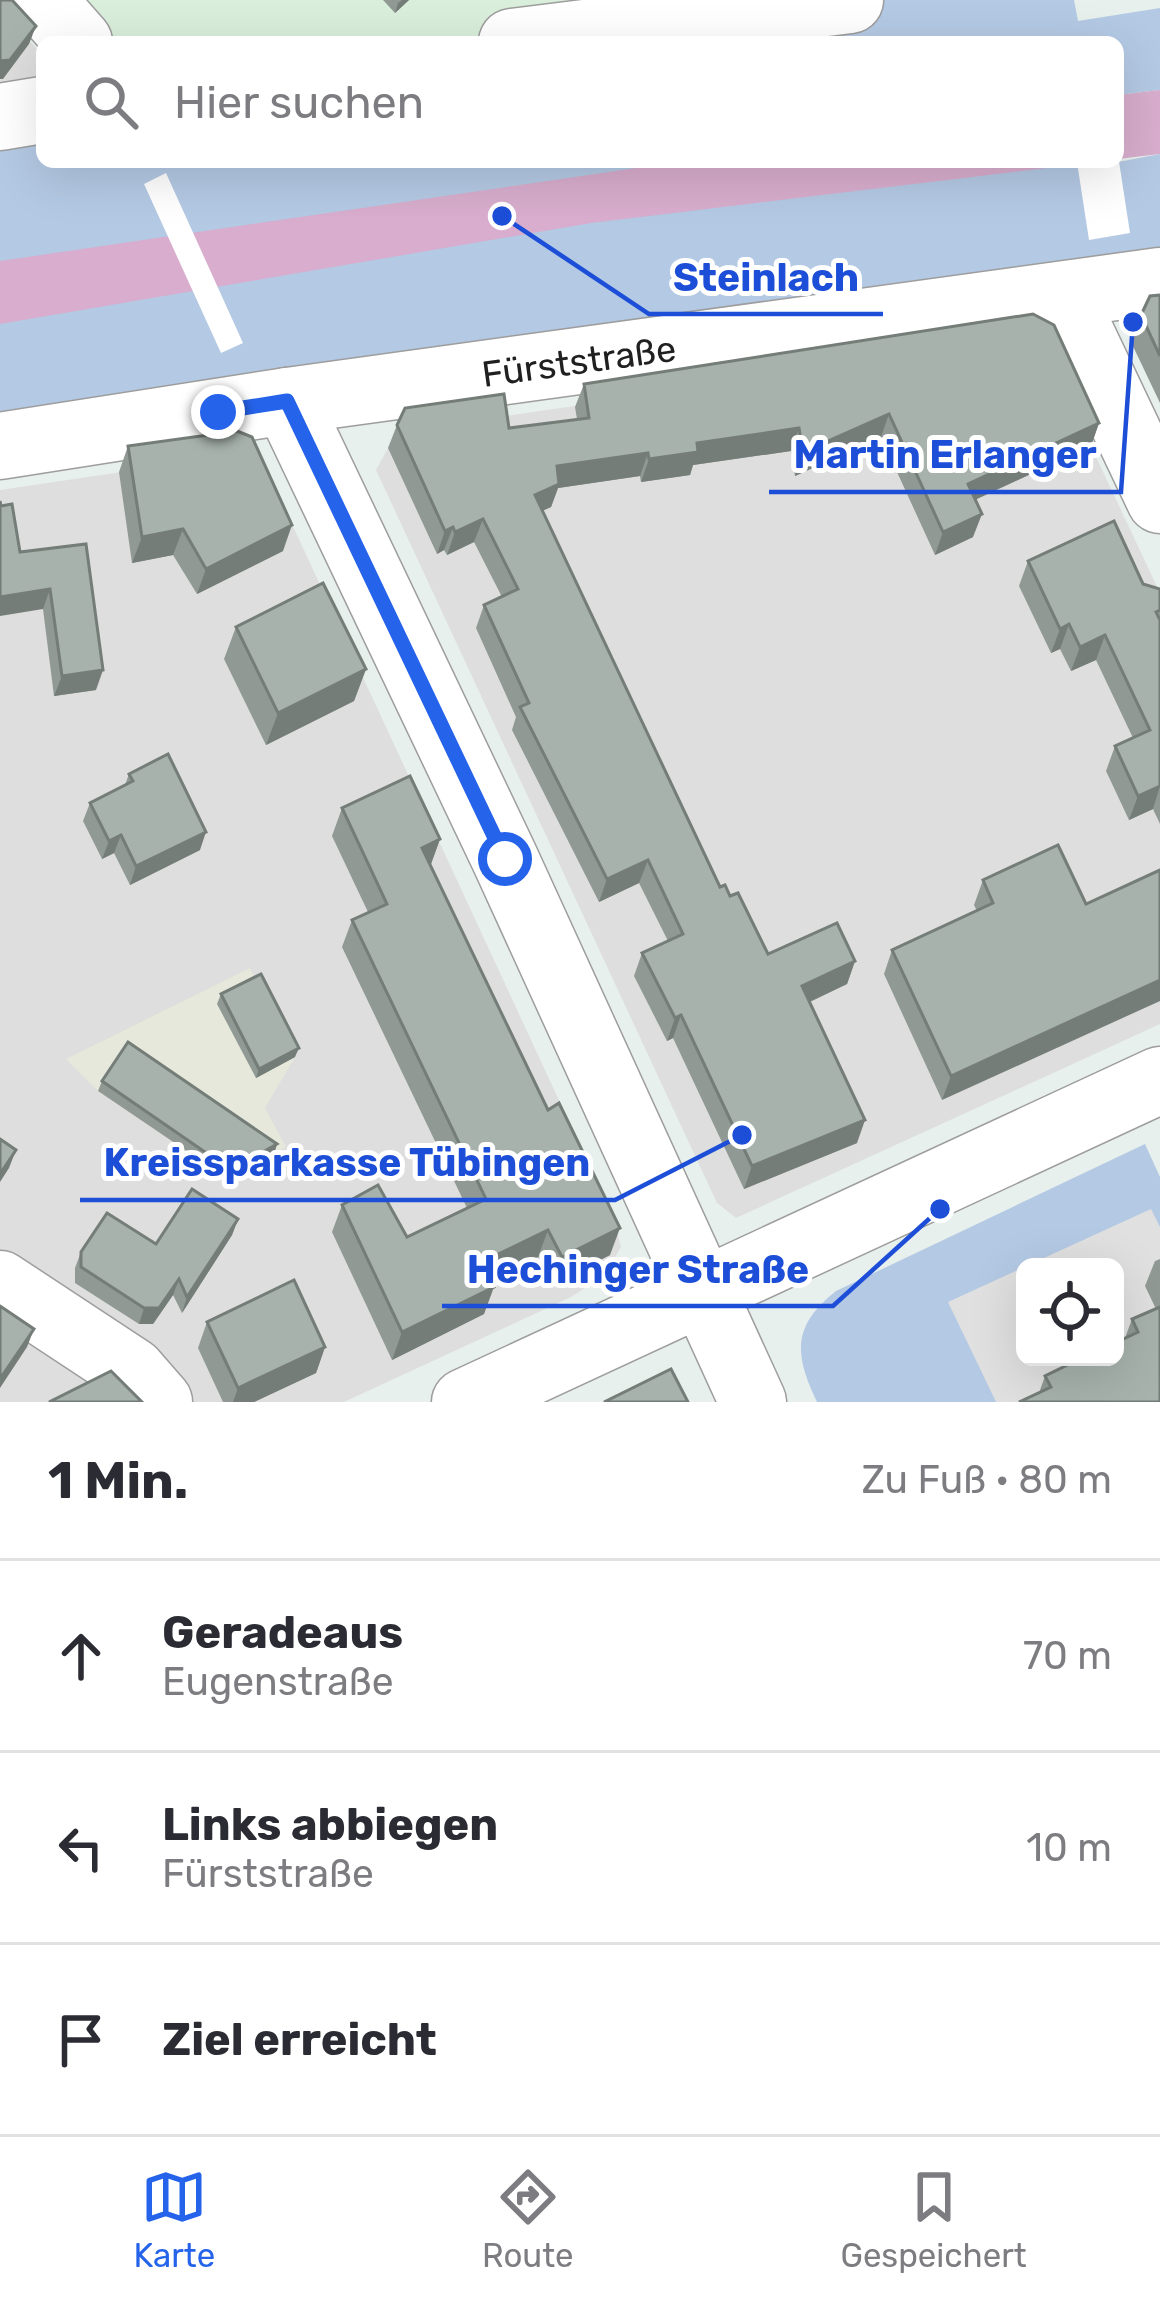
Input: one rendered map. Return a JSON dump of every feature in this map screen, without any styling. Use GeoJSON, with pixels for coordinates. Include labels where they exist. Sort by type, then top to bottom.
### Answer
{"type":"FeatureCollection","features":[{"type":"Feature","properties":{"kind":"street"},"geometry":{"type":"LineString","coordinates":[[42,0],[74,36]]}},
{"type":"Feature","properties":{"kind":"street"},"geometry":{"type":"LineString","coordinates":[[560,36],[850,0]]}},
{"type":"Feature","properties":{"kind":"street"},"geometry":{"type":"LineString","coordinates":[[0,117],[36,111]]}},
{"type":"Feature","properties":{"kind":"street","name":"Fürststraße"},"geometry":{"type":"LineString","coordinates":[[0,446],[287,401],[1160,280]]}},
{"type":"Feature","properties":{"kind":"street"},"geometry":{"type":"LineString","coordinates":[[1063,296],[1160,500]]}},
{"type":"Feature","properties":{"kind":"street"},"geometry":{"type":"LineString","coordinates":[[287,401],[505,859],[753,1402]]}},
{"type":"Feature","properties":{"kind":"street"},"geometry":{"type":"LineString","coordinates":[[465,1402],[1160,1080]]}},
{"type":"Feature","properties":{"kind":"street"},"geometry":{"type":"LineString","coordinates":[[0,1284],[132,1371],[159,1402]]}},
{"type":"Feature","properties":{"kind":"shaded area"},"geometry":{"type":"Polygon","coordinates":[[[62,0],[767,0],[496,36],[92,36],[62,0]]]}},
{"type":"Feature","properties":{"kind":"shaded area"},"geometry":{"type":"Polygon","coordinates":[[[850,0],[1074,0],[1078,21],[1160,8],[1160,90],[1124,94],[1124,36],[560,36],[850,0]]]}},
{"type":"Feature","properties":{"kind":"shaded area"},"geometry":{"type":"Polygon","coordinates":[[[0,7],[36,48],[36,84],[0,89],[0,7]]]}},
{"type":"Feature","properties":{"kind":"shaded area"},"geometry":{"type":"Polygon","coordinates":[[[1160,90],[1160,154],[1124,158],[1124,94],[1160,90]]]}},
{"type":"Feature","properties":{"kind":"shaded area"},"geometry":{"type":"Polygon","coordinates":[[[36,111],[36,168],[1124,168],[1124,161],[1160,154],[1160,281],[0,445],[0,117],[36,111]]]}},
{"type":"Feature","properties":{"kind":"shaded area"},"geometry":{"type":"Polygon","coordinates":[[[636,168],[1046,168],[591,223],[0,324],[0,261],[636,168]]]}},
{"type":"Feature","properties":{"kind":"shaded area"},"geometry":{"type":"Polygon","coordinates":[[[819,370],[1058,376],[1160,593],[1160,1024],[736,1218],[717,1203],[376,470],[397,432],[819,370]]]}},
{"type":"Feature","properties":{"kind":"shaded area"},"geometry":{"type":"Polygon","coordinates":[[[243,454],[264,467],[272,481],[614,1219],[621,1247],[605,1275],[571,1297],[344,1402],[181,1402],[0,1262],[0,490],[243,454]]]}},
{"type":"Feature","properties":{"kind":"shaded area"},"geometry":{"type":"Polygon","coordinates":[[[250,968],[295,1057],[265,1108],[286,1147],[250,1167],[199,1159],[98,1091],[66,1059],[250,968]]]}},
{"type":"Feature","properties":{"kind":"shaded area"},"geometry":{"type":"Polygon","coordinates":[[[1145,1144],[1160,1177],[1160,1402],[817,1402],[804,1369],[801,1342],[811,1316],[836,1291],[1145,1144]]]}},
{"type":"Feature","properties":{"kind":"shaded area"},"geometry":{"type":"Polygon","coordinates":[[[1151,1209],[1160,1227],[1160,1307],[1134,1370],[1036,1402],[996,1402],[948,1302],[1016,1271],[1016,1366],[1124,1366],[1124,1258],[1044,1258],[1151,1209]]]}},
{"type":"Feature","properties":{"kind":"shaded area"},"geometry":{"type":"Polygon","coordinates":[[[0,1303],[138,1402],[0,1402],[0,1303]]]}},
{"type":"Feature","properties":{"kind":"pier"},"geometry":{"type":"Polygon","coordinates":[[[1078,168],[1120,168],[1130,233],[1089,240],[1078,168]]]}},
{"type":"Feature","properties":{"kind":"pier"},"geometry":{"type":"Polygon","coordinates":[[[166,173],[243,343],[221,353],[144,184],[166,173]]]}},
{"type":"Feature","properties":{"kind":"building"},"geometry":{"type":"Polygon","coordinates":[[[0,0],[12,0],[36,26],[10,60],[0,61],[0,0]]]}},
{"type":"Feature","properties":{"kind":"building"},"geometry":{"type":"Polygon","coordinates":[[[1160,295],[1160,356],[1141,315],[1150,296],[1160,295]]]}},
{"type":"Feature","properties":{"kind":"building"},"geometry":{"type":"Polygon","coordinates":[[[1033,314],[1054,325],[1099,423],[968,484],[982,514],[943,532],[889,414],[803,452],[799,428],[697,443],[698,452],[649,459],[648,453],[557,466],[559,484],[535,495],[720,887],[725,885],[730,896],[738,893],[768,954],[837,923],[855,961],[802,986],[865,1120],[752,1166],[681,1015],[675,1018],[642,953],[683,934],[648,860],[607,879],[520,707],[529,703],[484,605],[518,589],[483,519],[455,532],[453,527],[445,531],[397,425],[405,408],[504,394],[509,428],[589,418],[584,384],[1033,314]]]}},
{"type":"Feature","properties":{"kind":"building"},"geometry":{"type":"Polygon","coordinates":[[[237,431],[252,437],[292,525],[206,569],[183,529],[142,537],[128,446],[237,431]]]}},
{"type":"Feature","properties":{"kind":"building"},"geometry":{"type":"Polygon","coordinates":[[[0,501],[1,506],[12,504],[20,552],[86,544],[103,670],[62,676],[50,589],[0,597],[0,501]]]}},
{"type":"Feature","properties":{"kind":"building"},"geometry":{"type":"Polygon","coordinates":[[[1114,521],[1143,584],[1160,589],[1156,612],[1160,620],[1160,786],[1138,796],[1115,746],[1150,730],[1105,635],[1080,647],[1069,624],[1060,629],[1028,561],[1114,521]]]}},
{"type":"Feature","properties":{"kind":"building"},"geometry":{"type":"Polygon","coordinates":[[[323,583],[366,669],[278,713],[236,627],[323,583]]]}},
{"type":"Feature","properties":{"kind":"building"},"geometry":{"type":"Polygon","coordinates":[[[168,754],[206,832],[136,866],[121,835],[109,841],[90,803],[133,781],[129,774],[168,754]]]}},
{"type":"Feature","properties":{"kind":"building"},"geometry":{"type":"Polygon","coordinates":[[[410,776],[440,839],[422,848],[548,1110],[559,1103],[620,1228],[562,1257],[548,1230],[482,1262],[494,1287],[402,1332],[342,1205],[378,1185],[407,1237],[486,1199],[352,920],[387,904],[342,808],[410,776]]]}},
{"type":"Feature","properties":{"kind":"building"},"geometry":{"type":"Polygon","coordinates":[[[1058,845],[1086,904],[1160,870],[1160,980],[951,1076],[892,950],[993,903],[983,880],[1058,845]]]}},
{"type":"Feature","properties":{"kind":"building"},"geometry":{"type":"Polygon","coordinates":[[[261,974],[299,1048],[259,1069],[221,994],[261,974]]]}},
{"type":"Feature","properties":{"kind":"building"},"geometry":{"type":"Polygon","coordinates":[[[128,1042],[277,1144],[231,1170],[102,1081],[128,1042]]]}},
{"type":"Feature","properties":{"kind":"building"},"geometry":{"type":"Polygon","coordinates":[[[0,1139],[16,1150],[0,1174],[0,1139]]]}},
{"type":"Feature","properties":{"kind":"building"},"geometry":{"type":"Polygon","coordinates":[[[192,1189],[238,1219],[187,1297],[179,1279],[159,1308],[144,1308],[81,1267],[81,1252],[107,1213],[156,1244],[192,1189]]]}},
{"type":"Feature","properties":{"kind":"building"},"geometry":{"type":"Polygon","coordinates":[[[294,1280],[325,1347],[238,1388],[207,1322],[294,1280]]]}},
{"type":"Feature","properties":{"kind":"building"},"geometry":{"type":"Polygon","coordinates":[[[0,1306],[34,1329],[0,1379],[0,1306]]]}},
{"type":"Feature","properties":{"kind":"building"},"geometry":{"type":"Polygon","coordinates":[[[1160,1307],[1160,1402],[1019,1402],[1051,1387],[1045,1376],[1066,1366],[1124,1366],[1124,1339],[1138,1332],[1132,1319],[1160,1307]]]}},
{"type":"Feature","properties":{"kind":"building"},"geometry":{"type":"Polygon","coordinates":[[[671,1369],[688,1402],[604,1402],[671,1369]]]}},
{"type":"Feature","properties":{"kind":"building"},"geometry":{"type":"Polygon","coordinates":[[[111,1371],[142,1402],[49,1402],[111,1371]]]}},
{"type":"Feature","properties":{"kind":"place","name":"Steinlach"},"geometry":{"type":"Point","coordinates":[502,216]}},
{"type":"Feature","properties":{"kind":"place","name":"Martin Erlanger"},"geometry":{"type":"Point","coordinates":[1133,322]}},
{"type":"Feature","properties":{"kind":"place","name":"Kreissparkasse Tübingen"},"geometry":{"type":"Point","coordinates":[742,1135]}},
{"type":"Feature","properties":{"kind":"place","name":"Hechinger Straße"},"geometry":{"type":"Point","coordinates":[940,1209]}},
{"type":"Feature","properties":{"kind":"route"},"geometry":{"type":"LineString","coordinates":[[218,412],[287,401],[505,859]]}}]}
